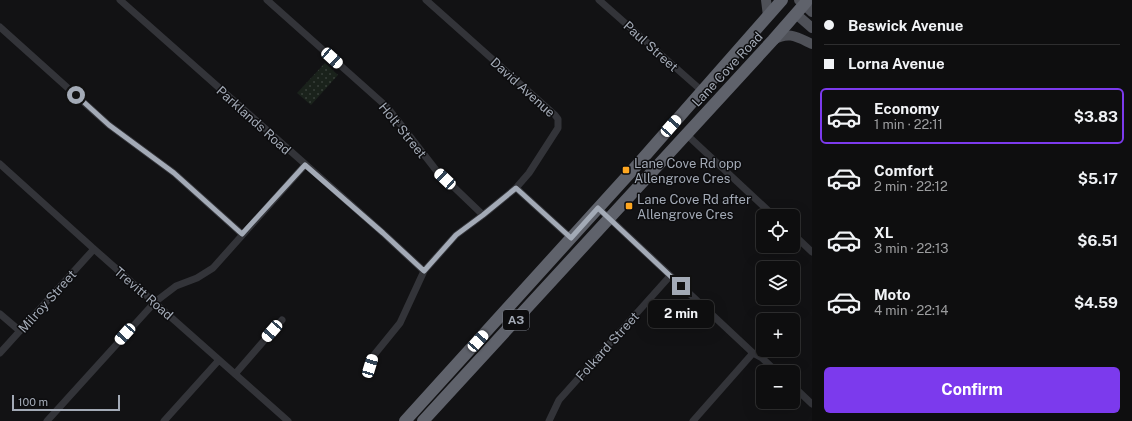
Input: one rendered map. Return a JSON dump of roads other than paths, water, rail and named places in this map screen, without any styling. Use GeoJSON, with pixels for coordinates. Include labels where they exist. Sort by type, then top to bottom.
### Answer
{"type":"FeatureCollection","features":[{"type":"Feature","properties":{"kind":"highway","name":"Lane Cove Road"},"geometry":{"type":"LineString","coordinates":[[405,421],[598,208],[781,0]]}},
{"type":"Feature","properties":{"kind":"highway"},"geometry":{"type":"LineString","coordinates":[[781,0],[796,14]]}},
{"type":"Feature","properties":{"kind":"highway","name":"Lane Cove Road"},"geometry":{"type":"LineString","coordinates":[[423,421],[808,0]]}},
{"type":"Feature","properties":{"kind":"main road"},"geometry":{"type":"LineString","coordinates":[[766,0],[768,16]]}},
{"type":"Feature","properties":{"kind":"main road"},"geometry":{"type":"LineString","coordinates":[[800,0],[812,12]]}},
{"type":"Feature","properties":{"kind":"main road"},"geometry":{"type":"LineString","coordinates":[[796,14],[812,28]]}},
{"type":"Feature","properties":{"kind":"main road"},"geometry":{"type":"LineString","coordinates":[[773,40],[780,35],[786,35],[797,37],[812,44]]}},
{"type":"Feature","properties":{"kind":"street","name":"Parklands Road"},"geometry":{"type":"LineString","coordinates":[[120,0],[424,271]]}},
{"type":"Feature","properties":{"kind":"street","name":"Holt Street"},"geometry":{"type":"LineString","coordinates":[[267,0],[387,107],[436,170],[483,215]]}},
{"type":"Feature","properties":{"kind":"street","name":"Paul Street"},"geometry":{"type":"LineString","coordinates":[[599,0],[702,91]]}},
{"type":"Feature","properties":{"kind":"street","name":"David Avenue"},"geometry":{"type":"LineString","coordinates":[[429,1],[558,119],[559,124],[555,133],[529,173],[516,188]]}},
{"type":"Feature","properties":{"kind":"street"},"geometry":{"type":"LineString","coordinates":[[0,27],[109,125],[174,173],[242,234]]}},
{"type":"Feature","properties":{"kind":"street"},"geometry":{"type":"LineString","coordinates":[[686,134],[766,209]]}},
{"type":"Feature","properties":{"kind":"street","name":"Trevitt Road"},"geometry":{"type":"LineString","coordinates":[[0,164],[235,374],[284,420]]}},
{"type":"Feature","properties":{"kind":"street"},"geometry":{"type":"LineString","coordinates":[[47,421],[155,302],[176,286],[207,272],[305,165]]}},
{"type":"Feature","properties":{"kind":"street"},"geometry":{"type":"LineString","coordinates":[[370,366],[374,355],[400,323],[424,271],[456,235],[516,188],[571,238]]}},
{"type":"Feature","properties":{"kind":"street"},"geometry":{"type":"LineString","coordinates":[[598,208],[753,353],[762,358],[770,365]]}},
{"type":"Feature","properties":{"kind":"street"},"geometry":{"type":"LineString","coordinates":[[800,241],[812,252]]}},
{"type":"Feature","properties":{"kind":"street","name":"Milroy Street"},"geometry":{"type":"LineString","coordinates":[[0,353],[94,249]]}},
{"type":"Feature","properties":{"kind":"street","name":"Folkard Street"},"geometry":{"type":"LineString","coordinates":[[549,421],[559,400],[670,276]]}},
{"type":"Feature","properties":{"kind":"street"},"geometry":{"type":"LineString","coordinates":[[0,314],[20,331]]}},
{"type":"Feature","properties":{"kind":"street"},"geometry":{"type":"LineString","coordinates":[[235,374],[282,320]]}},
{"type":"Feature","properties":{"kind":"street"},"geometry":{"type":"LineString","coordinates":[[693,421],[753,353]]}},
{"type":"Feature","properties":{"kind":"street"},"geometry":{"type":"LineString","coordinates":[[164,421],[219,360]]}},
{"type":"Feature","properties":{"kind":"street"},"geometry":{"type":"LineString","coordinates":[[800,391],[811,400]]}},
{"type":"Feature","properties":{"kind":"place","name":"Lane Cove Rd opp Allengrove Cres"},"geometry":{"type":"Point","coordinates":[626,170]}},
{"type":"Feature","properties":{"kind":"place","name":"Lane Cove Rd after Allengrove Cres"},"geometry":{"type":"Point","coordinates":[629,206]}}]}
